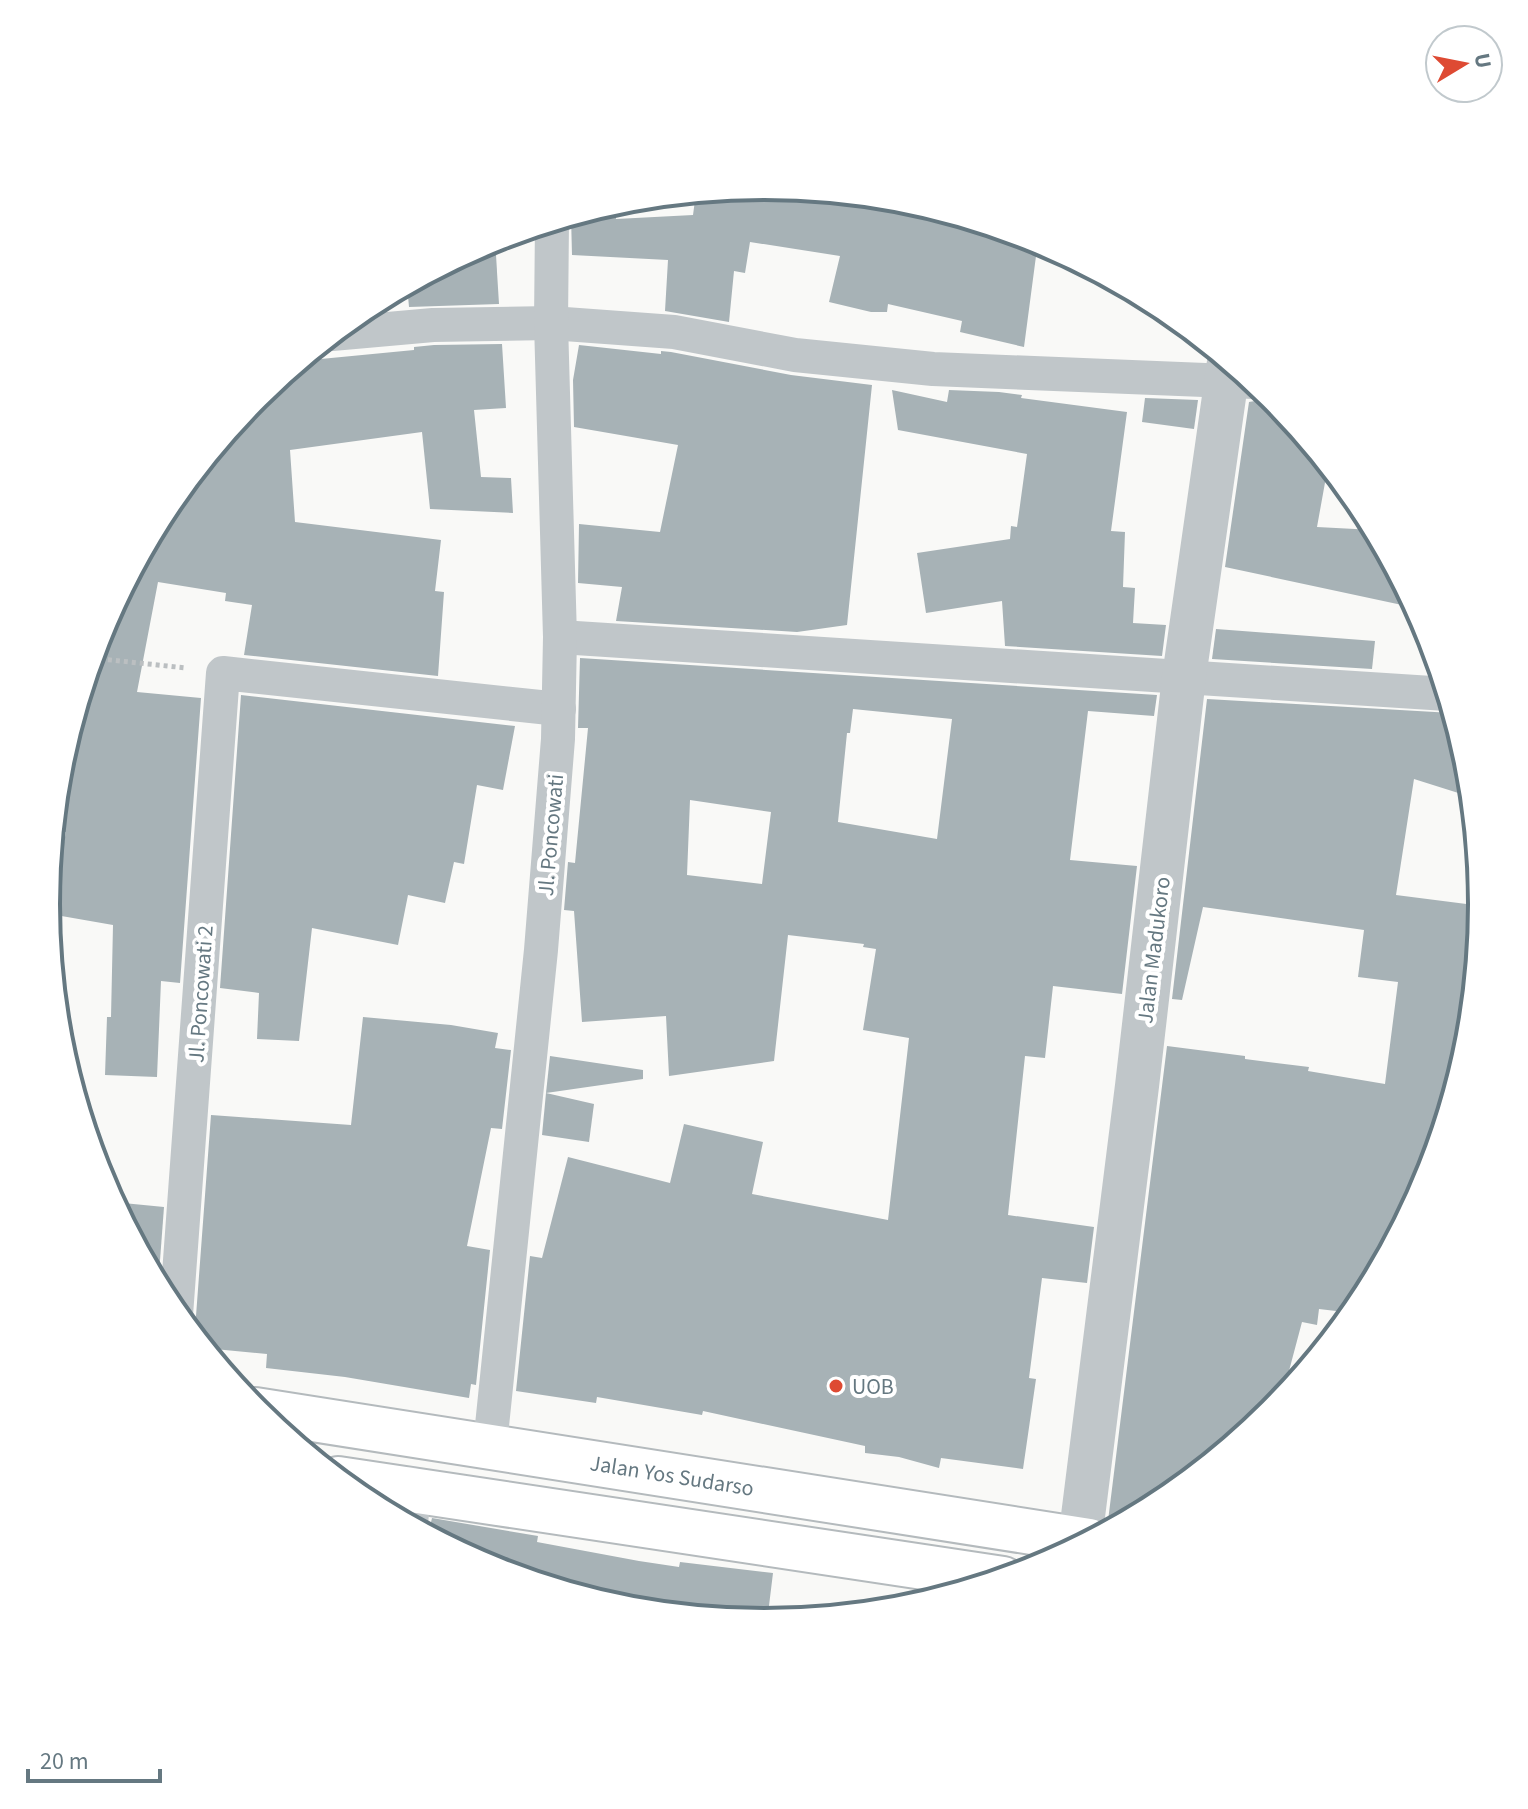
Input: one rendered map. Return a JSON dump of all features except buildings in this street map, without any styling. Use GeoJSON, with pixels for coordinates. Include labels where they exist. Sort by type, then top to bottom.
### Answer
{"type":"FeatureCollection","features":[{"type":"Feature","properties":{"kind":"main road","name":"Jalan Yos Sudarso"},"geometry":{"type":"LineString","coordinates":[[278,1413],[490,1445],[1066,1540]]}},
{"type":"Feature","properties":{"kind":"main road"},"geometry":{"type":"LineString","coordinates":[[384,1497],[408,1506],[970,1577]]}},
{"type":"Feature","properties":{"kind":"main road"},"geometry":{"type":"LineString","coordinates":[[990,1526],[990,1571]]}},
{"type":"Feature","properties":{"kind":"street","name":"Jl. Poncowati"},"geometry":{"type":"LineString","coordinates":[[490,1445],[541,950],[559,709],[552,234]]}},
{"type":"Feature","properties":{"kind":"street"},"geometry":{"type":"LineString","coordinates":[[355,332],[463,323],[551,323],[674,332],[795,355],[933,369],[1228,375]]}},
{"type":"Feature","properties":{"kind":"street","name":"Jalan Madukoro"},"geometry":{"type":"LineString","coordinates":[[1083,1532],[1184,677],[1236,382]]}},
{"type":"Feature","properties":{"kind":"street"},"geometry":{"type":"LineString","coordinates":[[560,637],[1436,693]]}},
{"type":"Feature","properties":{"kind":"street"},"geometry":{"type":"LineString","coordinates":[[223,673],[559,709]]}},
{"type":"Feature","properties":{"kind":"street","name":"Jl. Poncowati 2"},"geometry":{"type":"LineString","coordinates":[[178,1294],[223,673]]}},
{"type":"Feature","properties":{"kind":"path"},"geometry":{"type":"LineString","coordinates":[[104,659],[223,673]]}},
{"type":"Feature","properties":{"kind":"place","name":"UOB"},"geometry":{"type":"Point","coordinates":[836,1386]}}]}
